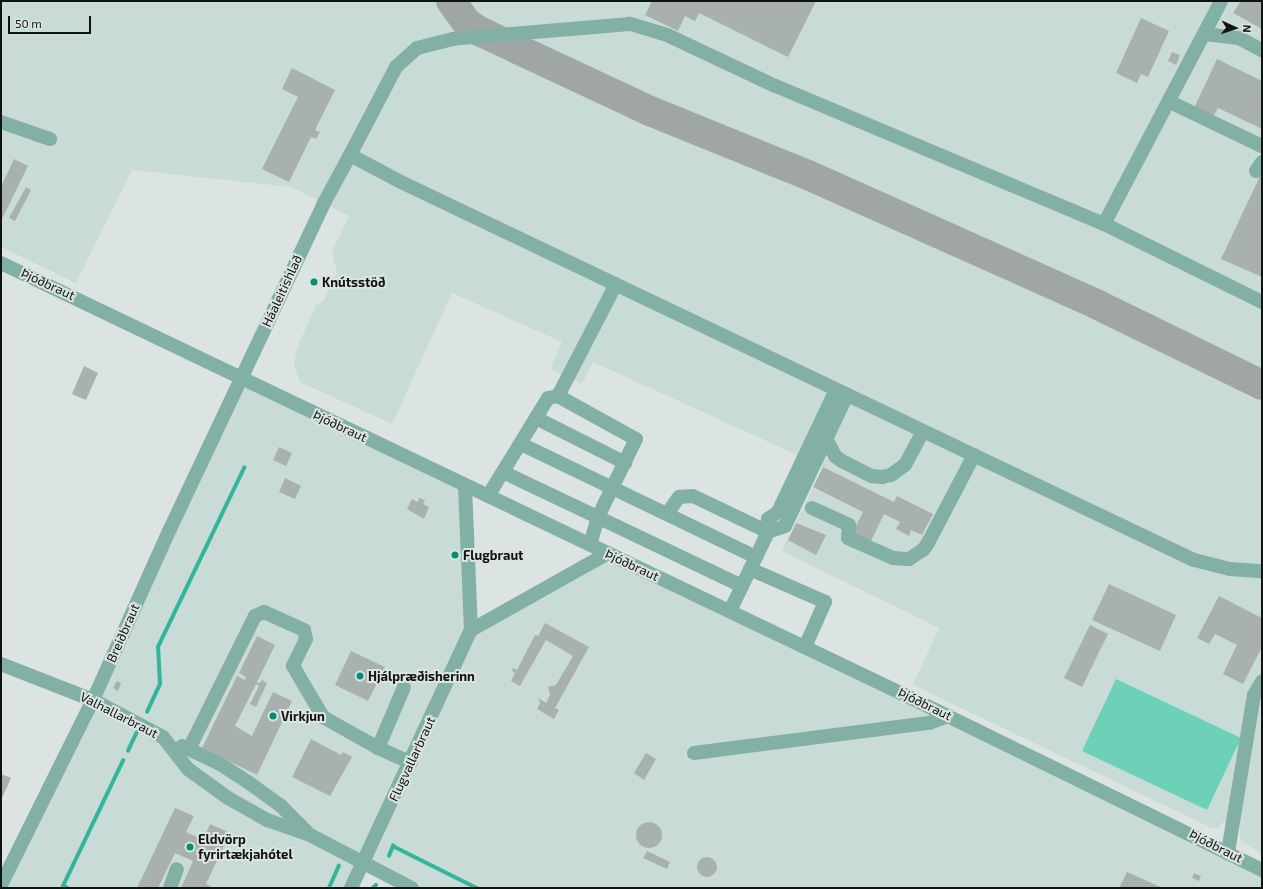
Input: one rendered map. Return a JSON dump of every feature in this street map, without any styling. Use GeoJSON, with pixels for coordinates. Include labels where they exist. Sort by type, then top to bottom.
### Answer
{"type":"FeatureCollection","features":[{"type":"Feature","properties":{"kind":"street"},"geometry":{"type":"LineString","coordinates":[[1104,224],[1170,102],[1221,1]]}},
{"type":"Feature","properties":{"kind":"street","name":"Háaleitishlað"},"geometry":{"type":"LineString","coordinates":[[241,379],[324,203],[396,67],[417,48],[453,39],[630,24],[667,35],[775,86],[1104,224],[1262,302]]}},
{"type":"Feature","properties":{"kind":"street"},"geometry":{"type":"LineString","coordinates":[[1205,34],[1239,38],[1262,50]]}},
{"type":"Feature","properties":{"kind":"street"},"geometry":{"type":"LineString","coordinates":[[1170,102],[1262,146]]}},
{"type":"Feature","properties":{"kind":"street"},"geometry":{"type":"LineString","coordinates":[[1,122],[50,139]]}},
{"type":"Feature","properties":{"kind":"street"},"geometry":{"type":"LineString","coordinates":[[350,155],[401,182],[1194,560],[1230,569],[1262,572]]}},
{"type":"Feature","properties":{"kind":"street","name":"Þjóðbraut"},"geometry":{"type":"LineString","coordinates":[[1,263],[103,310],[241,379],[805,647],[1228,852],[1262,870]]}},
{"type":"Feature","properties":{"kind":"street"},"geometry":{"type":"LineString","coordinates":[[558,396],[616,284]]}},
{"type":"Feature","properties":{"kind":"street","name":"Breiðbraut"},"geometry":{"type":"LineString","coordinates":[[3,878],[93,700],[241,379]]}},
{"type":"Feature","properties":{"kind":"street"},"geometry":{"type":"LineString","coordinates":[[730,611],[768,532],[768,519],[778,512],[821,423],[842,393]]}},
{"type":"Feature","properties":{"kind":"street"},"geometry":{"type":"LineString","coordinates":[[667,514],[679,497],[693,496],[768,532],[785,526],[826,441],[842,393]]}},
{"type":"Feature","properties":{"kind":"street"},"geometry":{"type":"LineString","coordinates":[[488,496],[548,398],[558,396],[633,436],[635,444],[598,517],[590,545]]}},
{"type":"Feature","properties":{"kind":"street"},"geometry":{"type":"LineString","coordinates":[[536,418],[625,463]]}},
{"type":"Feature","properties":{"kind":"street"},"geometry":{"type":"LineString","coordinates":[[821,423],[826,441],[835,456],[872,476],[882,477],[891,475],[905,465],[923,431]]}},
{"type":"Feature","properties":{"kind":"street"},"geometry":{"type":"LineString","coordinates":[[521,444],[667,514],[825,602],[805,647]]}},
{"type":"Feature","properties":{"kind":"street"},"geometry":{"type":"LineString","coordinates":[[812,508],[849,525],[848,538],[893,558],[909,559],[923,550],[928,543],[974,455]]}},
{"type":"Feature","properties":{"kind":"street"},"geometry":{"type":"LineString","coordinates":[[503,472],[742,586]]}},
{"type":"Feature","properties":{"kind":"street","name":"Flugvallarbraut"},"geometry":{"type":"LineString","coordinates":[[351,888],[411,763],[471,630],[465,485]]}},
{"type":"Feature","properties":{"kind":"street"},"geometry":{"type":"LineString","coordinates":[[471,630],[608,553]]}},
{"type":"Feature","properties":{"kind":"street"},"geometry":{"type":"LineString","coordinates":[[189,749],[256,616],[264,612],[304,630],[306,639],[293,666],[323,717],[378,748],[411,763]]}},
{"type":"Feature","properties":{"kind":"street","name":"Valhallarbraut"},"geometry":{"type":"LineString","coordinates":[[1,664],[93,700],[163,737],[188,769],[228,798],[267,820],[310,835],[362,864],[412,888]]}},
{"type":"Feature","properties":{"kind":"street"},"geometry":{"type":"LineString","coordinates":[[1228,852],[1254,696],[1262,681]]}},
{"type":"Feature","properties":{"kind":"street"},"geometry":{"type":"LineString","coordinates":[[378,748],[404,687]]}},
{"type":"Feature","properties":{"kind":"street"},"geometry":{"type":"LineString","coordinates":[[694,753],[929,723],[948,716]]}},
{"type":"Feature","properties":{"kind":"street"},"geometry":{"type":"LineString","coordinates":[[163,737],[220,764],[248,782],[280,805],[310,835]]}},
{"type":"Feature","properties":{"kind":"street"},"geometry":{"type":"LineString","coordinates":[[170,888],[177,869]]}},
{"type":"Feature","properties":{"kind":"street"},"geometry":{"type":"LineString","coordinates":[[3,878],[6,888]]}},
{"type":"Feature","properties":{"kind":"shaded area"},"geometry":{"type":"Polygon","coordinates":[[[1,1],[1262,1],[1262,854],[1240,840],[1240,826],[1223,822],[1219,828],[1212,828],[913,685],[939,628],[782,551],[823,467],[593,362],[582,384],[550,369],[562,342],[452,293],[392,424],[300,382],[294,365],[297,348],[316,305],[323,302],[337,272],[332,252],[349,216],[292,187],[132,170],[76,283],[1,247],[1,1]]]}},
{"type":"Feature","properties":{"kind":"shaded area"},"geometry":{"type":"Polygon","coordinates":[[[241,379],[465,485],[471,630],[608,553],[1262,870],[1262,888],[412,888],[362,864],[351,888],[6,888],[241,379]]]}},
{"type":"Feature","properties":{"kind":"green space"},"geometry":{"type":"Polygon","coordinates":[[[1116,679],[1241,738],[1207,810],[1082,751],[1116,679]]]}},
{"type":"Feature","properties":{"kind":"building"},"geometry":{"type":"Polygon","coordinates":[[[652,1],[816,1],[788,57],[699,13],[695,21],[685,16],[678,31],[645,15],[652,1]]]}},
{"type":"Feature","properties":{"kind":"building"},"geometry":{"type":"Polygon","coordinates":[[[1241,1],[1262,1],[1262,29],[1233,13],[1241,1]]]}},
{"type":"Feature","properties":{"kind":"building"},"geometry":{"type":"Polygon","coordinates":[[[1141,18],[1169,31],[1148,77],[1141,74],[1137,83],[1116,73],[1141,18]]]}},
{"type":"Feature","properties":{"kind":"building"},"geometry":{"type":"Polygon","coordinates":[[[1172,52],[1180,55],[1176,65],[1168,61],[1172,52]]]}},
{"type":"Feature","properties":{"kind":"building"},"geometry":{"type":"Polygon","coordinates":[[[1217,59],[1262,81],[1262,129],[1218,108],[1213,117],[1194,108],[1217,59]]]}},
{"type":"Feature","properties":{"kind":"building"},"geometry":{"type":"Polygon","coordinates":[[[292,68],[335,90],[315,130],[320,132],[316,139],[311,137],[289,182],[262,169],[298,97],[282,89],[292,68]]]}},
{"type":"Feature","properties":{"kind":"building"},"geometry":{"type":"Polygon","coordinates":[[[14,159],[28,166],[1,221],[1,187],[14,159]]]}},
{"type":"Feature","properties":{"kind":"building"},"geometry":{"type":"Polygon","coordinates":[[[1260,176],[1262,177],[1262,277],[1221,259],[1260,176]]]}},
{"type":"Feature","properties":{"kind":"building"},"geometry":{"type":"Polygon","coordinates":[[[26,187],[31,190],[15,221],[9,218],[26,187]]]}},
{"type":"Feature","properties":{"kind":"building"},"geometry":{"type":"Polygon","coordinates":[[[84,366],[98,373],[86,400],[72,394],[84,366]]]}},
{"type":"Feature","properties":{"kind":"building"},"geometry":{"type":"Polygon","coordinates":[[[279,447],[292,453],[286,466],[273,460],[279,447]]]}},
{"type":"Feature","properties":{"kind":"building"},"geometry":{"type":"Polygon","coordinates":[[[823,467],[894,502],[897,496],[933,514],[922,535],[911,530],[909,536],[896,529],[900,522],[884,514],[870,543],[852,534],[863,512],[813,487],[823,467]]]}},
{"type":"Feature","properties":{"kind":"building"},"geometry":{"type":"Polygon","coordinates":[[[285,478],[301,486],[295,499],[279,492],[285,478]]]}},
{"type":"Feature","properties":{"kind":"building"},"geometry":{"type":"Polygon","coordinates":[[[419,498],[425,500],[423,504],[429,507],[424,519],[407,509],[412,499],[418,502],[419,498]]]}},
{"type":"Feature","properties":{"kind":"building"},"geometry":{"type":"Polygon","coordinates":[[[796,523],[826,535],[816,555],[788,540],[796,523]]]}},
{"type":"Feature","properties":{"kind":"building"},"geometry":{"type":"Polygon","coordinates":[[[1109,584],[1176,615],[1160,651],[1092,620],[1109,584]]]}},
{"type":"Feature","properties":{"kind":"building"},"geometry":{"type":"Polygon","coordinates":[[[1219,596],[1262,618],[1262,647],[1243,684],[1223,674],[1237,645],[1215,634],[1209,644],[1197,638],[1219,596]]]}},
{"type":"Feature","properties":{"kind":"building"},"geometry":{"type":"Polygon","coordinates":[[[545,623],[589,647],[555,708],[559,710],[554,719],[537,709],[540,703],[538,698],[546,703],[550,695],[548,687],[556,685],[573,656],[546,640],[520,686],[511,681],[515,673],[512,671],[513,668],[517,670],[535,635],[538,636],[545,623]]]}},
{"type":"Feature","properties":{"kind":"building"},"geometry":{"type":"Polygon","coordinates":[[[1090,625],[1108,634],[1082,687],[1064,678],[1090,625]]]}},
{"type":"Feature","properties":{"kind":"building","name":"Virkjun"},"geometry":{"type":"Polygon","coordinates":[[[257,636],[275,645],[257,682],[260,683],[262,680],[267,683],[256,707],[250,704],[259,686],[256,684],[235,726],[252,736],[273,692],[292,701],[257,775],[202,748],[237,676],[245,680],[246,677],[239,673],[257,636]]]}},
{"type":"Feature","properties":{"kind":"building","name":"Hjálpræðisherinn"},"geometry":{"type":"Polygon","coordinates":[[[351,651],[385,667],[368,701],[335,685],[351,651]]]}},
{"type":"Feature","properties":{"kind":"building"},"geometry":{"type":"Polygon","coordinates":[[[117,681],[121,683],[118,691],[113,688],[117,681]]]}},
{"type":"Feature","properties":{"kind":"building"},"geometry":{"type":"Polygon","coordinates":[[[311,739],[341,755],[343,752],[352,757],[330,796],[292,777],[311,739]]]}},
{"type":"Feature","properties":{"kind":"building"},"geometry":{"type":"Polygon","coordinates":[[[646,753],[656,759],[644,780],[634,773],[646,753]]]}},
{"type":"Feature","properties":{"kind":"building"},"geometry":{"type":"Polygon","coordinates":[[[1,774],[11,778],[1,800],[1,774]]]}},
{"type":"Feature","properties":{"kind":"building","name":"Eldvörp fyrirtækjahótel"},"geometry":{"type":"Polygon","coordinates":[[[175,808],[194,816],[186,832],[203,840],[210,824],[230,833],[206,884],[214,888],[181,888],[193,861],[175,853],[158,888],[137,888],[175,808]]]}},
{"type":"Feature","properties":{"kind":"building"},"geometry":{"type":"Polygon","coordinates":[[[649,822],[658,826],[662,835],[658,844],[649,848],[640,844],[636,835],[640,826],[649,822]]]}},
{"type":"Feature","properties":{"kind":"building"},"geometry":{"type":"Polygon","coordinates":[[[647,851],[670,862],[667,869],[643,858],[647,851]]]}},
{"type":"Feature","properties":{"kind":"building"},"geometry":{"type":"Polygon","coordinates":[[[707,857],[714,860],[717,867],[714,874],[707,877],[700,874],[697,867],[700,860],[707,857]]]}},
{"type":"Feature","properties":{"kind":"building"},"geometry":{"type":"Polygon","coordinates":[[[1127,872],[1163,888],[1119,888],[1127,872]]]}},
{"type":"Feature","properties":{"kind":"building"},"geometry":{"type":"Polygon","coordinates":[[[1194,873],[1201,876],[1199,881],[1192,878],[1194,873]]]}},
{"type":"Feature","properties":{"kind":"waterway"},"geometry":{"type":"LineString","coordinates":[[147,712],[160,684],[158,647],[244,468]]}},
{"type":"Feature","properties":{"kind":"waterway"},"geometry":{"type":"LineString","coordinates":[[128,751],[138,730]]}},
{"type":"Feature","properties":{"kind":"waterway"},"geometry":{"type":"LineString","coordinates":[[67,888],[63,886],[123,761]]}},
{"type":"Feature","properties":{"kind":"waterway"},"geometry":{"type":"LineString","coordinates":[[389,856],[393,846],[477,888]]}},
{"type":"Feature","properties":{"kind":"waterway"},"geometry":{"type":"LineString","coordinates":[[329,888],[339,866]]}},
{"type":"Feature","properties":{"kind":"waterway"},"geometry":{"type":"LineString","coordinates":[[373,888],[376,885]]}},
{"type":"Feature","properties":{"kind":"taxiway"},"geometry":{"type":"LineString","coordinates":[[451,1],[467,23],[479,31],[650,111],[808,175],[1098,305],[1262,385]]}},
{"type":"Feature","properties":{"kind":"place","name":"Knútsstöð"},"geometry":{"type":"Point","coordinates":[314,282]}},
{"type":"Feature","properties":{"kind":"place","name":"Flugbraut"},"geometry":{"type":"Point","coordinates":[455,555]}},
{"type":"Feature","properties":{"kind":"place","name":"Hjálpræðisherinn"},"geometry":{"type":"Point","coordinates":[360,676]}},
{"type":"Feature","properties":{"kind":"place","name":"Virkjun"},"geometry":{"type":"Point","coordinates":[273,716]}},
{"type":"Feature","properties":{"kind":"place","name":"Eldvörp fyrirtækjahótel"},"geometry":{"type":"Point","coordinates":[190,847]}}]}
